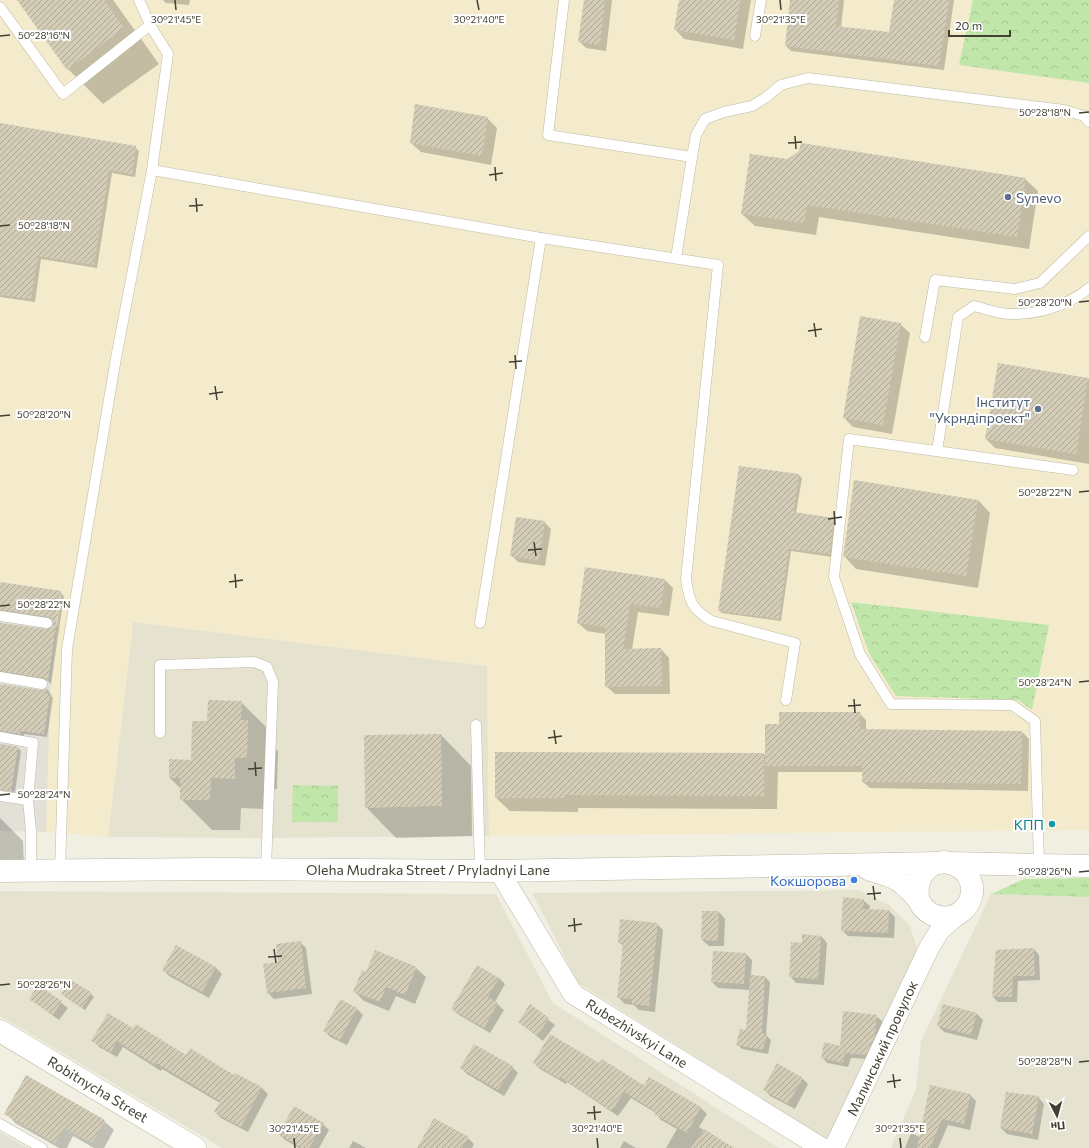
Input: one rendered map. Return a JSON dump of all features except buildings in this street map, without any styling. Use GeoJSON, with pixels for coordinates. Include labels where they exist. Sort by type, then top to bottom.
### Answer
{"type":"FeatureCollection","features":[{"type":"Feature","properties":{"kind":"street","name":"Oleha Mudraka Street / Pryladnyi Lane"},"geometry":{"type":"LineString","coordinates":[[0,871],[266,869],[490,871],[944,863],[1010,864]]}},
{"type":"Feature","properties":{"kind":"street"},"geometry":{"type":"LineString","coordinates":[[920,902],[916,889],[918,880],[923,872],[930,866],[944,863],[960,867],[968,875],[972,886],[971,898]]}},
{"type":"Feature","properties":{"kind":"street"},"geometry":{"type":"LineString","coordinates":[[856,865],[894,878],[931,914],[944,918],[956,915],[963,911],[971,898],[991,878],[1010,864],[1089,866]]}},
{"type":"Feature","properties":{"kind":"street","name":"Rubezhivskyi Lane"},"geometry":{"type":"LineString","coordinates":[[490,871],[573,994],[822,1148]]}},
{"type":"Feature","properties":{"kind":"street","name":"Малинський провулок"},"geometry":{"type":"LineString","coordinates":[[920,902],[929,927],[929,948]]}},
{"type":"Feature","properties":{"kind":"street","name":"Малинський провулок"},"geometry":{"type":"LineString","coordinates":[[834,1148],[929,948],[940,930],[956,915]]}},
{"type":"Feature","properties":{"kind":"street","name":"Robitnycha Street"},"geometry":{"type":"LineString","coordinates":[[0,1031],[195,1148]]}},
{"type":"Feature","properties":{"kind":"lane"},"geometry":{"type":"LineString","coordinates":[[564,0],[548,135],[692,157]]}},
{"type":"Feature","properties":{"kind":"lane"},"geometry":{"type":"LineString","coordinates":[[755,36],[761,0]]}},
{"type":"Feature","properties":{"kind":"lane"},"geometry":{"type":"LineString","coordinates":[[60,870],[67,649],[116,358],[152,170],[168,54],[150,25],[138,1]]}},
{"type":"Feature","properties":{"kind":"lane"},"geometry":{"type":"LineString","coordinates":[[0,7],[63,94],[150,25]]}},
{"type":"Feature","properties":{"kind":"lane"},"geometry":{"type":"LineString","coordinates":[[676,258],[696,135],[705,119],[752,106],[781,85],[808,78],[1064,110],[1084,116],[1089,122]]}},
{"type":"Feature","properties":{"kind":"lane"},"geometry":{"type":"LineString","coordinates":[[152,170],[541,238],[718,264],[686,580],[688,594],[692,606],[700,614],[712,621],[795,643],[786,700]]}},
{"type":"Feature","properties":{"kind":"lane"},"geometry":{"type":"LineString","coordinates":[[925,337],[935,280],[1015,289],[1040,283],[1089,236]]}},
{"type":"Feature","properties":{"kind":"lane"},"geometry":{"type":"LineString","coordinates":[[480,623],[541,238]]}},
{"type":"Feature","properties":{"kind":"lane"},"geometry":{"type":"LineString","coordinates":[[937,451],[958,317],[974,306],[1010,314],[1048,309],[1079,296],[1089,288]]}},
{"type":"Feature","properties":{"kind":"lane"},"geometry":{"type":"LineString","coordinates":[[1039,864],[1035,721],[1012,705],[891,704],[860,654],[834,577],[849,439],[1074,470]]}},
{"type":"Feature","properties":{"kind":"lane"},"geometry":{"type":"LineString","coordinates":[[0,616],[47,623]]}},
{"type":"Feature","properties":{"kind":"lane"},"geometry":{"type":"LineString","coordinates":[[160,733],[160,665],[254,662],[267,667],[273,682],[266,869]]}},
{"type":"Feature","properties":{"kind":"lane"},"geometry":{"type":"LineString","coordinates":[[0,677],[42,684]]}},
{"type":"Feature","properties":{"kind":"lane"},"geometry":{"type":"LineString","coordinates":[[476,725],[490,871]]}},
{"type":"Feature","properties":{"kind":"lane"},"geometry":{"type":"LineString","coordinates":[[0,737],[32,743],[28,800],[31,831],[31,870]]}},
{"type":"Feature","properties":{"kind":"lane"},"geometry":{"type":"LineString","coordinates":[[0,796],[28,800]]}},
{"type":"Feature","properties":{"kind":"lane"},"geometry":{"type":"LineString","coordinates":[[0,1124],[42,1148]]}},
{"type":"Feature","properties":{"kind":"shaded area"},"geometry":{"type":"Polygon","coordinates":[[[0,0],[1089,0],[1089,830],[489,836],[487,666],[133,622],[108,837],[46,832],[0,831],[0,0]]]}},
{"type":"Feature","properties":{"kind":"shaded area"},"geometry":{"type":"Polygon","coordinates":[[[0,582],[61,591],[50,694],[46,832],[0,831],[0,582]]]}},
{"type":"Feature","properties":{"kind":"shaded area"},"geometry":{"type":"Polygon","coordinates":[[[133,622],[487,666],[489,836],[255,838],[108,837],[133,622]]]}},
{"type":"Feature","properties":{"kind":"shaded area"},"geometry":{"type":"Polygon","coordinates":[[[858,890],[889,905],[910,926],[922,965],[832,1142],[578,983],[532,893],[858,890]]]}},
{"type":"Feature","properties":{"kind":"shaded area"},"geometry":{"type":"Polygon","coordinates":[[[0,891],[496,894],[553,1003],[779,1148],[222,1148],[0,1016],[0,891]]]}},
{"type":"Feature","properties":{"kind":"shaded area"},"geometry":{"type":"Polygon","coordinates":[[[991,894],[1089,897],[1089,1148],[891,1148],[916,1089],[921,1041],[991,894]]]}},
{"type":"Feature","properties":{"kind":"shaded area"},"geometry":{"type":"Polygon","coordinates":[[[0,1132],[28,1148],[0,1148],[0,1132]]]}},
{"type":"Feature","properties":{"kind":"green space"},"geometry":{"type":"Polygon","coordinates":[[[973,0],[1089,0],[1089,83],[959,65],[973,0]]]}},
{"type":"Feature","properties":{"kind":"green space"},"geometry":{"type":"Polygon","coordinates":[[[851,602],[1049,625],[1032,710],[1018,700],[896,696],[869,653],[851,602]]]}},
{"type":"Feature","properties":{"kind":"green space"},"geometry":{"type":"Polygon","coordinates":[[[293,785],[338,786],[338,822],[292,822],[293,785]]]}},
{"type":"Feature","properties":{"kind":"green space"},"geometry":{"type":"Polygon","coordinates":[[[1089,878],[1089,897],[991,894],[1024,879],[1089,878]]]}},
{"type":"Feature","properties":{"kind":"place","name":"Synevo"},"geometry":{"type":"Point","coordinates":[1008,197]}},
{"type":"Feature","properties":{"kind":"place","name":"Інститут \"Укрндіпроект\""},"geometry":{"type":"Point","coordinates":[1038,409]}},
{"type":"Feature","properties":{"kind":"place","name":"КПП"},"geometry":{"type":"Point","coordinates":[1052,824]}},
{"type":"Feature","properties":{"kind":"place","name":"Кокшорова"},"geometry":{"type":"Point","coordinates":[854,880]}}]}
